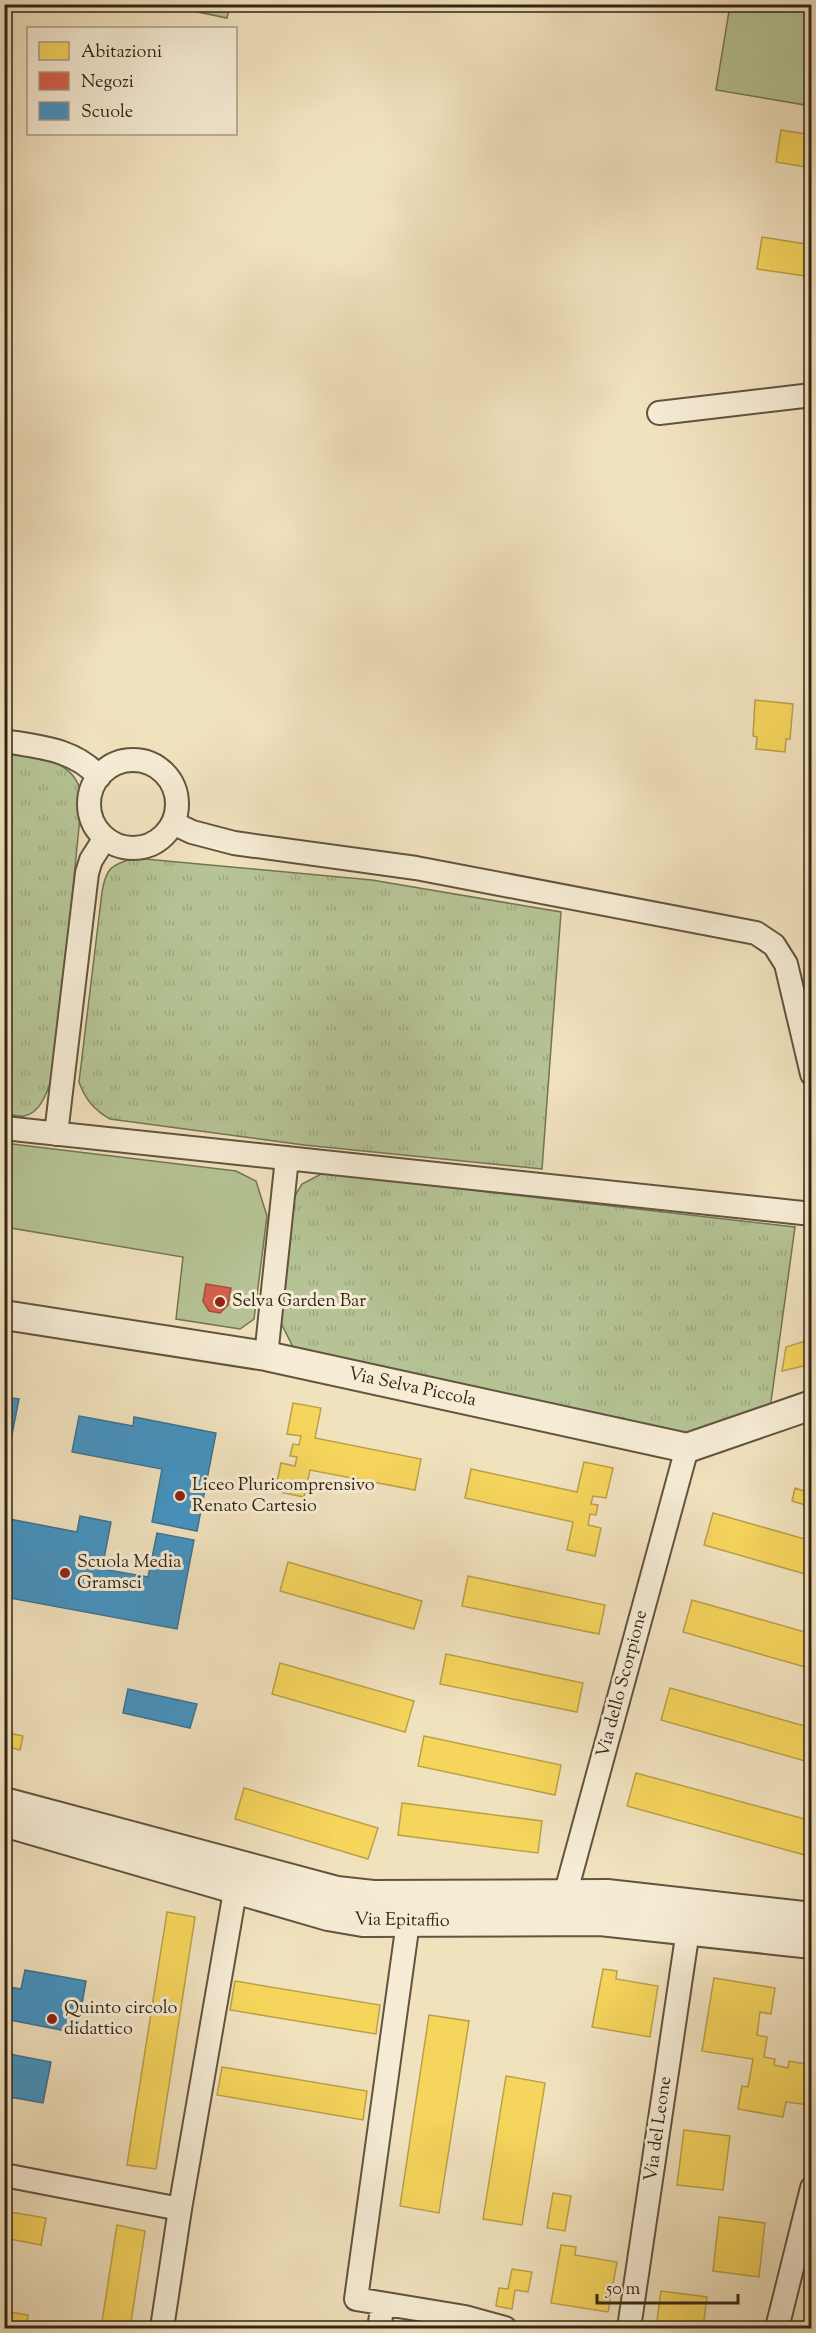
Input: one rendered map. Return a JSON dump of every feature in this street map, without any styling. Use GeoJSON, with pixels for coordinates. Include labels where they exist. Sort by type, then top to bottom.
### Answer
{"type":"FeatureCollection","features":[{"type":"Feature","properties":{"kind":"street"},"geometry":{"type":"LineString","coordinates":[[659,413],[812,395]]}},
{"type":"Feature","properties":{"kind":"street"},"geometry":{"type":"LineString","coordinates":[[4,741],[58,751],[72,756],[83,762],[99,777]]}},
{"type":"Feature","properties":{"kind":"street"},"geometry":{"type":"LineString","coordinates":[[128,761],[147,762],[169,778],[177,795],[176,815],[173,823],[156,842],[139,848],[118,846],[105,838],[93,822],[89,807],[91,792],[99,777],[111,766],[128,761]]}},
{"type":"Feature","properties":{"kind":"street"},"geometry":{"type":"LineString","coordinates":[[173,823],[192,832],[234,843],[416,868],[756,933],[774,945],[786,964],[812,1074]]}},
{"type":"Feature","properties":{"kind":"street"},"geometry":{"type":"LineString","coordinates":[[56,1134],[87,873],[91,860],[105,838]]}},
{"type":"Feature","properties":{"kind":"street"},"geometry":{"type":"LineString","coordinates":[[4,1128],[812,1214]]}},
{"type":"Feature","properties":{"kind":"street"},"geometry":{"type":"LineString","coordinates":[[266,1356],[288,1158]]}},
{"type":"Feature","properties":{"kind":"street","name":"Via Selva Piccola"},"geometry":{"type":"LineString","coordinates":[[4,1315],[266,1356],[687,1448]]}},
{"type":"Feature","properties":{"kind":"street"},"geometry":{"type":"LineString","coordinates":[[687,1448],[812,1405]]}},
{"type":"Feature","properties":{"kind":"street","name":"Via dello Scorpione"},"geometry":{"type":"LineString","coordinates":[[562,1908],[687,1448]]}},
{"type":"Feature","properties":{"kind":"street","name":"Via Epitaffio"},"geometry":{"type":"LineString","coordinates":[[4,1802],[237,1877],[347,1920],[408,1922],[562,1908],[626,1896],[812,1917]]}},
{"type":"Feature","properties":{"kind":"street","name":"Via Epitaffio"},"geometry":{"type":"LineString","coordinates":[[4,1822],[237,1877],[355,1894],[562,1908],[600,1921],[812,1944]]}},
{"type":"Feature","properties":{"kind":"street"},"geometry":{"type":"LineString","coordinates":[[162,2328],[237,1877]]}},
{"type":"Feature","properties":{"kind":"street"},"geometry":{"type":"LineString","coordinates":[[408,1922],[356,2299],[465,2317],[505,2328]]}},
{"type":"Feature","properties":{"kind":"street","name":"Via del Leone"},"geometry":{"type":"LineString","coordinates":[[629,2328],[688,1930]]}},
{"type":"Feature","properties":{"kind":"street"},"geometry":{"type":"LineString","coordinates":[[4,2175],[180,2209]]}},
{"type":"Feature","properties":{"kind":"street"},"geometry":{"type":"LineString","coordinates":[[777,2328],[812,2188]]}},
{"type":"Feature","properties":{"kind":"street"},"geometry":{"type":"LineString","coordinates":[[379,2328],[383,2304]]}},
{"type":"Feature","properties":{"kind":"green space"},"geometry":{"type":"Polygon","coordinates":[[[230,4],[227,18],[164,5],[230,4]]]}},
{"type":"Feature","properties":{"kind":"green space"},"geometry":{"type":"Polygon","coordinates":[[[730,5],[811,5],[811,106],[716,90],[730,5]]]}},
{"type":"Feature","properties":{"kind":"green space"},"geometry":{"type":"Polygon","coordinates":[[[4,752],[49,760],[68,770],[75,778],[82,799],[55,1070],[41,1104],[31,1114],[22,1116],[5,1114],[4,752]]]}},
{"type":"Feature","properties":{"kind":"green space"},"geometry":{"type":"Polygon","coordinates":[[[134,858],[372,880],[561,912],[542,1169],[304,1145],[110,1119],[99,1112],[87,1099],[79,1082],[102,892],[105,878],[111,869],[134,858]]]}},
{"type":"Feature","properties":{"kind":"green space"},"geometry":{"type":"Polygon","coordinates":[[[4,1143],[236,1171],[256,1181],[267,1216],[254,1319],[240,1329],[176,1319],[183,1257],[5,1227],[4,1143]]]}},
{"type":"Feature","properties":{"kind":"green space"},"geometry":{"type":"Polygon","coordinates":[[[323,1173],[795,1227],[770,1409],[685,1433],[293,1347],[281,1323],[291,1202],[302,1184],[323,1173]]]}},
{"type":"Feature","properties":{"kind":"building: Abitazioni"},"geometry":{"type":"Polygon","coordinates":[[[781,130],[812,135],[812,168],[776,162],[781,130]]]}},
{"type":"Feature","properties":{"kind":"building: Abitazioni"},"geometry":{"type":"Polygon","coordinates":[[[762,237],[812,245],[812,277],[757,269],[762,237]]]}},
{"type":"Feature","properties":{"kind":"building: Abitazioni"},"geometry":{"type":"Polygon","coordinates":[[[755,700],[793,704],[790,739],[786,739],[785,752],[756,749],[757,737],[753,736],[755,700]]]}},
{"type":"Feature","properties":{"kind":"building: Abitazioni"},"geometry":{"type":"Polygon","coordinates":[[[812,1295],[812,1327],[810,1327],[805,1296],[812,1295]]]}},
{"type":"Feature","properties":{"kind":"building: Abitazioni"},"geometry":{"type":"Polygon","coordinates":[[[812,1339],[812,1364],[782,1371],[786,1347],[812,1339]]]}},
{"type":"Feature","properties":{"kind":"building: Abitazioni"},"geometry":{"type":"Polygon","coordinates":[[[293,1403],[321,1408],[315,1438],[421,1459],[415,1490],[310,1470],[304,1497],[275,1491],[281,1463],[295,1466],[297,1457],[290,1456],[293,1444],[299,1445],[301,1436],[287,1434],[293,1403]]]}},
{"type":"Feature","properties":{"kind":"building: Abitazioni"},"geometry":{"type":"Polygon","coordinates":[[[584,1462],[613,1468],[606,1498],[593,1496],[591,1504],[598,1505],[596,1515],[590,1514],[588,1525],[601,1528],[595,1556],[567,1550],[573,1522],[465,1498],[471,1469],[577,1492],[584,1462]]]}},
{"type":"Feature","properties":{"kind":"building: Abitazioni"},"geometry":{"type":"Polygon","coordinates":[[[812,1463],[812,1507],[792,1501],[795,1488],[804,1491],[812,1463]]]}},
{"type":"Feature","properties":{"kind":"building: Abitazioni"},"geometry":{"type":"Polygon","coordinates":[[[713,1513],[812,1541],[812,1576],[704,1545],[713,1513]]]}},
{"type":"Feature","properties":{"kind":"building: Abitazioni"},"geometry":{"type":"Polygon","coordinates":[[[288,1562],[422,1601],[414,1629],[280,1591],[288,1562]]]}},
{"type":"Feature","properties":{"kind":"building: Abitazioni"},"geometry":{"type":"Polygon","coordinates":[[[468,1576],[605,1605],[599,1634],[462,1606],[468,1576]]]}},
{"type":"Feature","properties":{"kind":"building: Abitazioni"},"geometry":{"type":"Polygon","coordinates":[[[692,1600],[812,1634],[812,1669],[683,1632],[692,1600]]]}},
{"type":"Feature","properties":{"kind":"building: Abitazioni"},"geometry":{"type":"Polygon","coordinates":[[[446,1654],[583,1683],[577,1712],[440,1684],[446,1654]]]}},
{"type":"Feature","properties":{"kind":"building: Abitazioni"},"geometry":{"type":"Polygon","coordinates":[[[280,1663],[414,1701],[405,1732],[272,1694],[280,1663]]]}},
{"type":"Feature","properties":{"kind":"building: Abitazioni"},"geometry":{"type":"Polygon","coordinates":[[[670,1688],[812,1728],[812,1763],[661,1720],[670,1688]]]}},
{"type":"Feature","properties":{"kind":"building: Abitazioni"},"geometry":{"type":"Polygon","coordinates":[[[4,1732],[23,1736],[20,1750],[4,1746],[4,1732]]]}},
{"type":"Feature","properties":{"kind":"building: Abitazioni"},"geometry":{"type":"Polygon","coordinates":[[[424,1736],[561,1765],[555,1795],[418,1766],[424,1736]]]}},
{"type":"Feature","properties":{"kind":"building: Abitazioni"},"geometry":{"type":"Polygon","coordinates":[[[636,1773],[812,1821],[812,1857],[627,1806],[636,1773]]]}},
{"type":"Feature","properties":{"kind":"building: Abitazioni"},"geometry":{"type":"Polygon","coordinates":[[[244,1788],[378,1828],[368,1859],[235,1819],[244,1788]]]}},
{"type":"Feature","properties":{"kind":"building: Abitazioni"},"geometry":{"type":"Polygon","coordinates":[[[402,1803],[542,1821],[538,1853],[398,1835],[402,1803]]]}},
{"type":"Feature","properties":{"kind":"building: Abitazioni"},"geometry":{"type":"Polygon","coordinates":[[[167,1912],[195,1917],[156,2169],[127,2165],[167,1912]]]}},
{"type":"Feature","properties":{"kind":"building: Abitazioni"},"geometry":{"type":"Polygon","coordinates":[[[603,1969],[617,1971],[616,1979],[658,1986],[650,2037],[592,2027],[603,1969]]]}},
{"type":"Feature","properties":{"kind":"building: Abitazioni"},"geometry":{"type":"Polygon","coordinates":[[[714,1978],[775,1988],[771,2014],[760,2012],[757,2035],[767,2037],[764,2057],[775,2059],[774,2065],[788,2068],[789,2061],[812,2065],[809,2105],[786,2102],[783,2117],[738,2109],[742,2086],[748,2087],[753,2059],[702,2051],[714,1978]]]}},
{"type":"Feature","properties":{"kind":"building: Abitazioni"},"geometry":{"type":"Polygon","coordinates":[[[235,1981],[380,2005],[376,2034],[230,2010],[235,1981]]]}},
{"type":"Feature","properties":{"kind":"building: Abitazioni"},"geometry":{"type":"Polygon","coordinates":[[[429,2015],[469,2021],[439,2213],[400,2206],[429,2015]]]}},
{"type":"Feature","properties":{"kind":"building: Abitazioni"},"geometry":{"type":"Polygon","coordinates":[[[222,2067],[367,2091],[363,2120],[217,2095],[222,2067]]]}},
{"type":"Feature","properties":{"kind":"building: Abitazioni"},"geometry":{"type":"Polygon","coordinates":[[[506,2076],[545,2083],[522,2225],[483,2219],[506,2076]]]}},
{"type":"Feature","properties":{"kind":"building: Abitazioni"},"geometry":{"type":"Polygon","coordinates":[[[684,2130],[730,2136],[723,2190],[677,2185],[684,2130]]]}},
{"type":"Feature","properties":{"kind":"building: Abitazioni"},"geometry":{"type":"Polygon","coordinates":[[[553,2193],[571,2196],[565,2231],[547,2228],[553,2193]]]}},
{"type":"Feature","properties":{"kind":"building: Abitazioni"},"geometry":{"type":"Polygon","coordinates":[[[4,2211],[46,2218],[41,2245],[4,2238],[4,2211]]]}},
{"type":"Feature","properties":{"kind":"building: Abitazioni"},"geometry":{"type":"Polygon","coordinates":[[[719,2217],[765,2223],[759,2277],[713,2271],[719,2217]]]}},
{"type":"Feature","properties":{"kind":"building: Abitazioni"},"geometry":{"type":"Polygon","coordinates":[[[117,2225],[145,2231],[130,2328],[101,2328],[117,2225]]]}},
{"type":"Feature","properties":{"kind":"building: Abitazioni"},"geometry":{"type":"Polygon","coordinates":[[[561,2245],[576,2247],[575,2255],[617,2262],[608,2312],[551,2303],[561,2245]]]}},
{"type":"Feature","properties":{"kind":"building: Abitazioni"},"geometry":{"type":"Polygon","coordinates":[[[512,2269],[532,2272],[528,2292],[515,2290],[512,2309],[496,2306],[499,2288],[508,2289],[512,2269]]]}},
{"type":"Feature","properties":{"kind":"building: Abitazioni"},"geometry":{"type":"Polygon","coordinates":[[[661,2291],[707,2297],[703,2328],[656,2328],[661,2291]]]}},
{"type":"Feature","properties":{"kind":"building: Abitazioni"},"geometry":{"type":"Polygon","coordinates":[[[4,2311],[28,2315],[26,2328],[4,2328],[4,2311]]]}},
{"type":"Feature","properties":{"kind":"building: Negozi"},"geometry":{"type":"Polygon","coordinates":[[[206,1284],[231,1288],[228,1305],[220,1313],[209,1311],[203,1301],[206,1284]]]}},
{"type":"Feature","properties":{"kind":"building: Scuole"},"geometry":{"type":"Polygon","coordinates":[[[4,1397],[19,1399],[5,1470],[4,1470],[4,1397]]]}},
{"type":"Feature","properties":{"kind":"building: Scuole","name":"Liceo Pluricomprensivo Renato Cartesio"},"geometry":{"type":"Polygon","coordinates":[[[79,1416],[133,1426],[134,1417],[216,1433],[197,1531],[152,1522],[162,1469],[72,1452],[79,1416]]]}},
{"type":"Feature","properties":{"kind":"building: Scuole","name":"Scuola Media Gramsci"},"geometry":{"type":"Polygon","coordinates":[[[80,1516],[111,1522],[102,1569],[148,1577],[157,1533],[194,1540],[177,1629],[4,1597],[4,1518],[77,1532],[80,1516]]]}},
{"type":"Feature","properties":{"kind":"building: Scuole"},"geometry":{"type":"Polygon","coordinates":[[[128,1689],[197,1704],[190,1728],[123,1713],[128,1689]]]}},
{"type":"Feature","properties":{"kind":"building: Scuole"},"geometry":{"type":"Polygon","coordinates":[[[25,1970],[86,1981],[77,2033],[4,2019],[4,1986],[21,1989],[25,1970]]]}},
{"type":"Feature","properties":{"kind":"building: Scuole"},"geometry":{"type":"Polygon","coordinates":[[[4,2053],[51,2062],[43,2103],[4,2096],[4,2053]]]}},
{"type":"Feature","properties":{"kind":"place","name":"Selva Garden Bar"},"geometry":{"type":"Point","coordinates":[220,1302]}},
{"type":"Feature","properties":{"kind":"place","name":"Liceo Pluricomprensivo Renato Cartesio"},"geometry":{"type":"Point","coordinates":[180,1496]}},
{"type":"Feature","properties":{"kind":"place","name":"Scuola Media Gramsci"},"geometry":{"type":"Point","coordinates":[65,1573]}},
{"type":"Feature","properties":{"kind":"place","name":"Quinto circolo didattico"},"geometry":{"type":"Point","coordinates":[52,2019]}}]}
